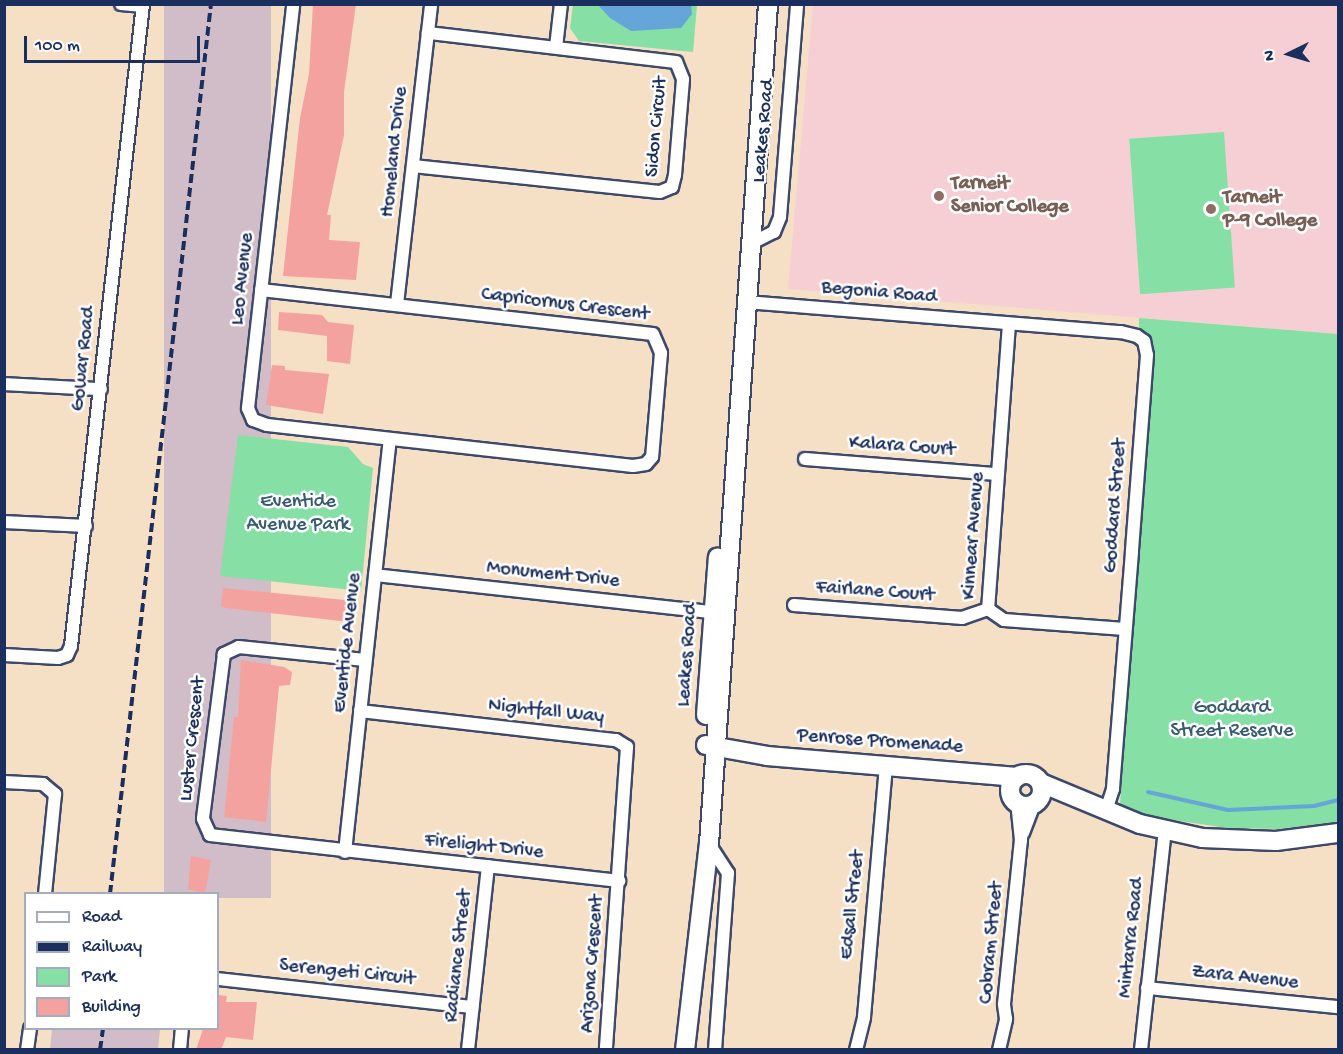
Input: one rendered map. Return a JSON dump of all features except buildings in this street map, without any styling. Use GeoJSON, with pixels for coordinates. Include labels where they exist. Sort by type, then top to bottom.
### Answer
{"type":"FeatureCollection","features":[{"type":"Feature","properties":{"kind":"main road","name":"Leakes Road"},"geometry":{"type":"LineString","coordinates":[[695,947],[695,872],[710,752],[768,4]]}},
{"type":"Feature","properties":{"kind":"main road","name":"Leakes Road"},"geometry":{"type":"LineString","coordinates":[[686,1050],[695,947],[709,844],[710,752]]}},
{"type":"Feature","properties":{"kind":"main road","name":"Penrose Promenade"},"geometry":{"type":"LineString","coordinates":[[710,752],[886,764],[988,775],[1023,796]]}},
{"type":"Feature","properties":{"kind":"main road"},"geometry":{"type":"LineString","coordinates":[[1023,796],[1041,783],[1106,812],[1165,830],[1244,841],[1338,833]]}},
{"type":"Feature","properties":{"kind":"main road"},"geometry":{"type":"LineString","coordinates":[[1023,796],[1076,800]]}},
{"type":"Feature","properties":{"kind":"street"},"geometry":{"type":"LineString","coordinates":[[121,4],[143,5]]}},
{"type":"Feature","properties":{"kind":"street","name":"Leo Avenue"},"geometry":{"type":"LineString","coordinates":[[293,4],[248,408],[253,420],[267,425],[390,439]]}},
{"type":"Feature","properties":{"kind":"street","name":"Homeland Drive"},"geometry":{"type":"LineString","coordinates":[[397,304],[431,4]]}},
{"type":"Feature","properties":{"kind":"street"},"geometry":{"type":"LineString","coordinates":[[556,47],[561,4]]}},
{"type":"Feature","properties":{"kind":"street","name":"Leakes Road"},"geometry":{"type":"LineString","coordinates":[[750,244],[774,232],[780,217],[797,4]]}},
{"type":"Feature","properties":{"kind":"street","name":"Gowar Road"},"geometry":{"type":"LineString","coordinates":[[4,655],[58,658],[69,652],[86,526],[143,5]]}},
{"type":"Feature","properties":{"kind":"street","name":"Sidon Circuit"},"geometry":{"type":"LineString","coordinates":[[413,166],[660,192],[672,188],[683,79],[680,66],[668,59],[428,33]]}},
{"type":"Feature","properties":{"kind":"street","name":"Capricornus Crescent"},"geometry":{"type":"LineString","coordinates":[[261,290],[653,334],[661,353],[654,448],[652,457],[641,466],[390,439]]}},
{"type":"Feature","properties":{"kind":"street","name":"Begonia Road"},"geometry":{"type":"LineString","coordinates":[[746,302],[1009,324]]}},
{"type":"Feature","properties":{"kind":"street","name":"Kinnear Avenue"},"geometry":{"type":"LineString","coordinates":[[1009,324],[988,609],[1004,620],[1125,629]]}},
{"type":"Feature","properties":{"kind":"street","name":"Goddard Street"},"geometry":{"type":"LineString","coordinates":[[1009,324],[1134,334],[1146,347],[1113,789],[1106,812]]}},
{"type":"Feature","properties":{"kind":"street"},"geometry":{"type":"LineString","coordinates":[[4,384],[100,389]]}},
{"type":"Feature","properties":{"kind":"street","name":"Eventide Avenue"},"geometry":{"type":"LineString","coordinates":[[345,852],[390,439]]}},
{"type":"Feature","properties":{"kind":"street","name":"Kalara Court"},"geometry":{"type":"LineString","coordinates":[[805,459],[997,474]]}},
{"type":"Feature","properties":{"kind":"street"},"geometry":{"type":"LineString","coordinates":[[4,522],[86,526]]}},
{"type":"Feature","properties":{"kind":"street","name":"Monument Drive"},"geometry":{"type":"LineString","coordinates":[[375,575],[720,613]]}},
{"type":"Feature","properties":{"kind":"street","name":"Fairlane Court"},"geometry":{"type":"LineString","coordinates":[[794,605],[962,618],[988,609]]}},
{"type":"Feature","properties":{"kind":"street","name":"Luster Crescent"},"geometry":{"type":"LineString","coordinates":[[345,852],[213,836],[205,829],[203,819],[221,662],[226,651],[239,647],[365,660]]}},
{"type":"Feature","properties":{"kind":"street","name":"Nightfall Way"},"geometry":{"type":"LineString","coordinates":[[360,711],[621,741],[629,756],[619,881]]}},
{"type":"Feature","properties":{"kind":"street","name":"Edsall Street"},"geometry":{"type":"LineString","coordinates":[[856,1050],[864,1017],[886,764]]}},
{"type":"Feature","properties":{"kind":"street"},"geometry":{"type":"LineString","coordinates":[[4,782],[43,784],[55,794],[45,892]]}},
{"type":"Feature","properties":{"kind":"street","name":"Cobram Street"},"geometry":{"type":"LineString","coordinates":[[999,1050],[1006,1019],[1004,1004],[1021,840],[1023,796]]}},
{"type":"Feature","properties":{"kind":"street","name":"Mintarra Road"},"geometry":{"type":"LineString","coordinates":[[1141,1050],[1165,830]]}},
{"type":"Feature","properties":{"kind":"street"},"geometry":{"type":"LineString","coordinates":[[709,844],[728,873],[715,1050]]}},
{"type":"Feature","properties":{"kind":"street","name":"Firelight Drive"},"geometry":{"type":"LineString","coordinates":[[345,852],[619,881]]}},
{"type":"Feature","properties":{"kind":"street","name":"Radiance Street"},"geometry":{"type":"LineString","coordinates":[[468,1050],[488,867]]}},
{"type":"Feature","properties":{"kind":"street","name":"Arizona Crescent"},"geometry":{"type":"LineString","coordinates":[[606,1050],[619,881]]}},
{"type":"Feature","properties":{"kind":"street","name":"Serengeti Circuit"},"geometry":{"type":"LineString","coordinates":[[219,979],[472,1007]]}},
{"type":"Feature","properties":{"kind":"street","name":"Zara Avenue"},"geometry":{"type":"LineString","coordinates":[[1147,988],[1338,1007]]}},
{"type":"Feature","properties":{"kind":"street"},"geometry":{"type":"LineString","coordinates":[[27,1050],[30,1030]]}},
{"type":"Feature","properties":{"kind":"street"},"geometry":{"type":"LineString","coordinates":[[180,1050],[182,1030]]}},
{"type":"Feature","properties":{"kind":"shaded area"},"geometry":{"type":"Polygon","coordinates":[[[164,5],[271,5],[271,898],[219,898],[219,892],[164,892],[164,5]]]}},
{"type":"Feature","properties":{"kind":"shaded area"},"geometry":{"type":"Polygon","coordinates":[[[813,5],[1338,5],[1338,334],[788,289],[813,5]]]}},
{"type":"Feature","properties":{"kind":"shaded area"},"geometry":{"type":"Polygon","coordinates":[[[52,1030],[160,1030],[158,1049],[50,1049],[52,1030]]]}},
{"type":"Feature","properties":{"kind":"green space"},"geometry":{"type":"Polygon","coordinates":[[[573,5],[697,5],[693,52],[579,41],[570,28],[573,5]]]}},
{"type":"Feature","properties":{"kind":"green space"},"geometry":{"type":"Polygon","coordinates":[[[1224,132],[1235,288],[1140,294],[1129,139],[1224,132]]]}},
{"type":"Feature","properties":{"kind":"green space","name":"Goddard Street Reserve"},"geometry":{"type":"Polygon","coordinates":[[[1139,318],[1338,334],[1338,822],[1279,829],[1227,828],[1133,814],[1120,804],[1154,357],[1152,342],[1139,329],[1139,318]]]}},
{"type":"Feature","properties":{"kind":"green space","name":"Eventide Avenue Park"},"geometry":{"type":"Polygon","coordinates":[[[238,435],[348,447],[363,464],[373,468],[361,591],[220,576],[238,435]]]}},
{"type":"Feature","properties":{"kind":"water"},"geometry":{"type":"Polygon","coordinates":[[[598,5],[691,5],[692,14],[681,28],[631,31],[610,18],[598,5]]]}},
{"type":"Feature","properties":{"kind":"waterway"},"geometry":{"type":"LineString","coordinates":[[1148,792],[1228,810],[1314,806],[1338,800]]}},
{"type":"Feature","properties":{"kind":"railway"},"geometry":{"type":"LineString","coordinates":[[110,892],[211,4]]}},
{"type":"Feature","properties":{"kind":"railway"},"geometry":{"type":"LineString","coordinates":[[100,1050],[103,1030]]}},
{"type":"Feature","properties":{"kind":"place","name":"Tarneit Senior College"},"geometry":{"type":"Point","coordinates":[939,196]}},
{"type":"Feature","properties":{"kind":"place","name":"Tarneit P-9 College"},"geometry":{"type":"Point","coordinates":[1211,209]}}]}
